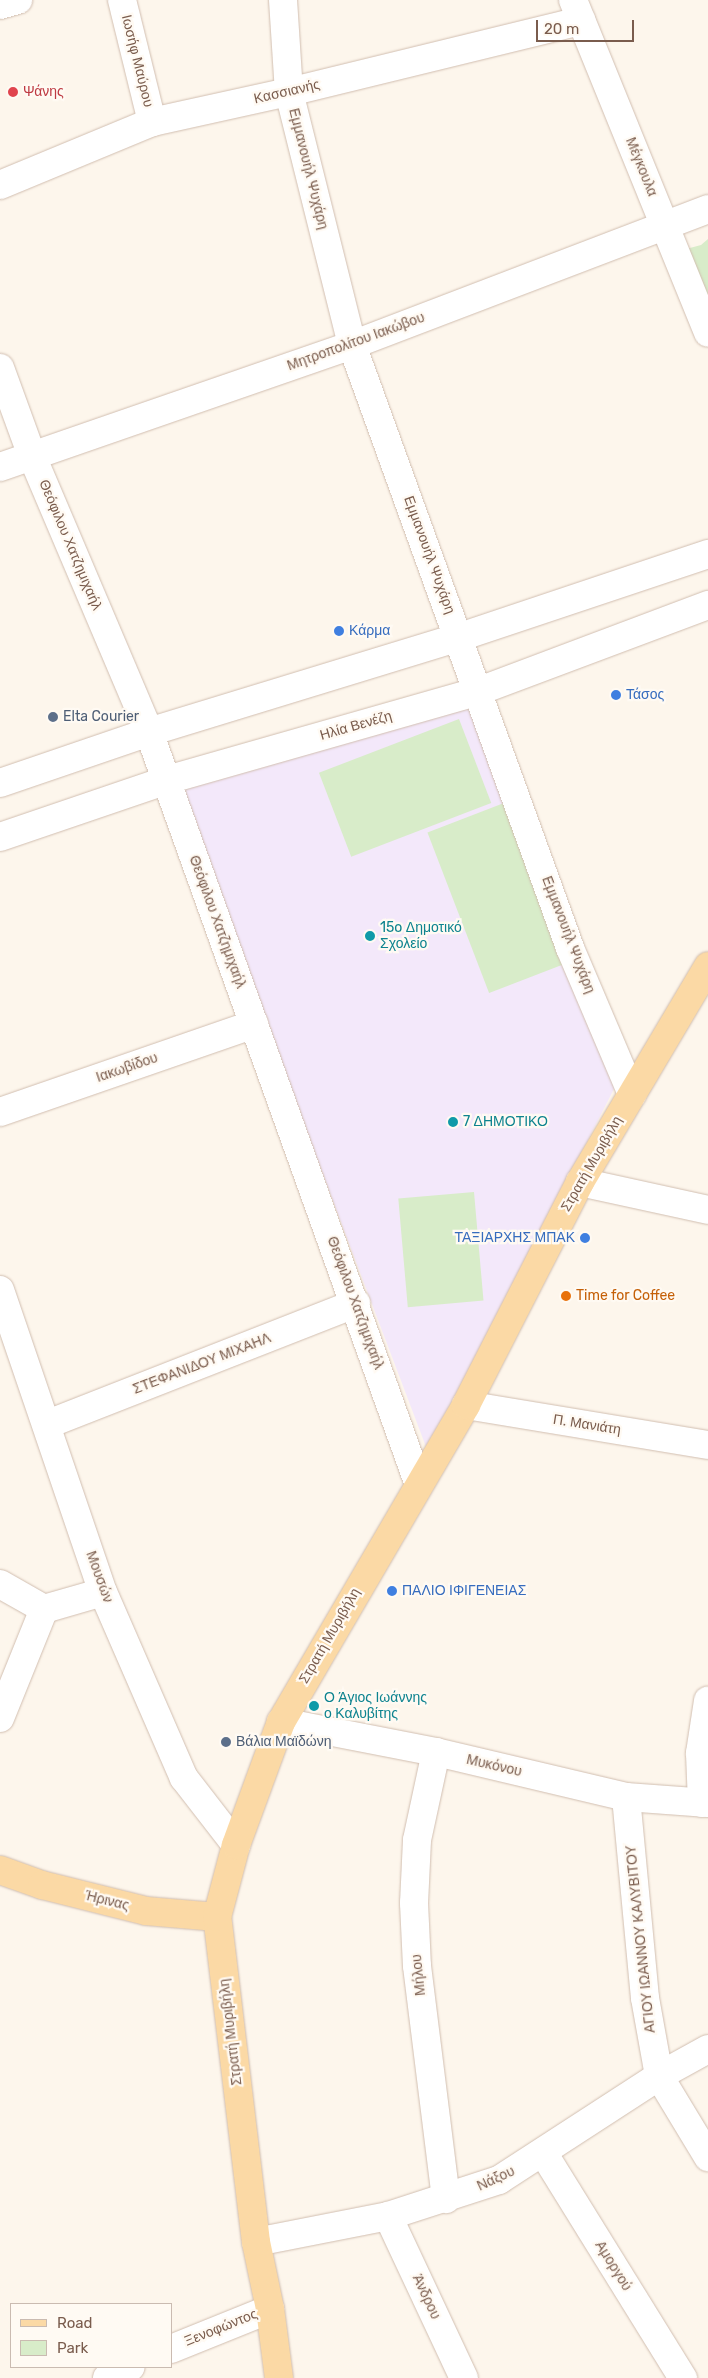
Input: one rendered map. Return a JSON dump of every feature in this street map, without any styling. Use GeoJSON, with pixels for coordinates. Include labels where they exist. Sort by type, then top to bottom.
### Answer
{"type":"FeatureCollection","features":[{"type":"Feature","properties":{"kind":"main road","name":"Στρατή Μυριβήλη"},"geometry":{"type":"LineString","coordinates":[[279,2378],[270,2309],[256,2242],[217,1918],[236,1845],[281,1722],[418,1482],[466,1405],[580,1182],[708,966]]}},
{"type":"Feature","properties":{"kind":"main road","name":"Ήρινας"},"geometry":{"type":"LineString","coordinates":[[0,1870],[42,1885],[146,1911],[217,1918]]}},
{"type":"Feature","properties":{"kind":"street"},"geometry":{"type":"LineString","coordinates":[[0,5],[18,0]]}},
{"type":"Feature","properties":{"kind":"street","name":"Ιωσήφ Μαύρου"},"geometry":{"type":"LineString","coordinates":[[122,0],[152,122]]}},
{"type":"Feature","properties":{"kind":"street","name":"Εμμανουήλ Ψυχάρη"},"geometry":{"type":"LineString","coordinates":[[283,0],[289,92],[352,345],[460,637],[570,948],[632,1094]]}},
{"type":"Feature","properties":{"kind":"street","name":"Κασσιανής"},"geometry":{"type":"LineString","coordinates":[[0,185],[152,122],[289,92],[577,10]]}},
{"type":"Feature","properties":{"kind":"street","name":"Μέγκουλα"},"geometry":{"type":"LineString","coordinates":[[577,10],[708,333]]}},
{"type":"Feature","properties":{"kind":"street","name":"Μητροπολίτου Ιακώβου"},"geometry":{"type":"LineString","coordinates":[[0,467],[352,345],[708,209]]}},
{"type":"Feature","properties":{"kind":"street","name":"Θεόφιλου Χατζημιχαήλ"},"geometry":{"type":"LineString","coordinates":[[0,368],[32,456],[149,732],[356,1304],[418,1482]]}},
{"type":"Feature","properties":{"kind":"street"},"geometry":{"type":"LineString","coordinates":[[0,783],[149,732],[460,637],[708,554]]}},
{"type":"Feature","properties":{"kind":"street","name":"Ηλία Βενέζη"},"geometry":{"type":"LineString","coordinates":[[0,836],[166,780],[479,691],[708,605]]}},
{"type":"Feature","properties":{"kind":"street","name":"Ιακωβίδου"},"geometry":{"type":"LineString","coordinates":[[0,1112],[254,1024]]}},
{"type":"Feature","properties":{"kind":"street"},"geometry":{"type":"LineString","coordinates":[[580,1182],[708,1210]]}},
{"type":"Feature","properties":{"kind":"street","name":"Μουσών"},"geometry":{"type":"LineString","coordinates":[[0,1290],[48,1424],[103,1592],[184,1778],[236,1845]]}},
{"type":"Feature","properties":{"kind":"street","name":"ΣΤΕΦΑΝΙΔΟΥ ΜΙΧΑΗΛ"},"geometry":{"type":"LineString","coordinates":[[48,1424],[356,1304]]}},
{"type":"Feature","properties":{"kind":"street","name":"Π. Μανιάτη"},"geometry":{"type":"LineString","coordinates":[[466,1405],[708,1445]]}},
{"type":"Feature","properties":{"kind":"street"},"geometry":{"type":"LineString","coordinates":[[0,1584],[44,1609],[103,1592]]}},
{"type":"Feature","properties":{"kind":"street"},"geometry":{"type":"LineString","coordinates":[[0,1718],[44,1609]]}},
{"type":"Feature","properties":{"kind":"street"},"geometry":{"type":"LineString","coordinates":[[705,1803],[700,1753],[708,1701]]}},
{"type":"Feature","properties":{"kind":"street","name":"Μυκόνου"},"geometry":{"type":"LineString","coordinates":[[281,1722],[436,1752],[626,1797],[705,1803]]}},
{"type":"Feature","properties":{"kind":"street","name":"Μήλου"},"geometry":{"type":"LineString","coordinates":[[436,1752],[417,1840],[414,1903],[417,1966],[446,2199]]}},
{"type":"Feature","properties":{"kind":"street","name":"ΑΓΙΟΥ ΙΩΑΝΝΟΥ ΚΑΛΥΒΙΤΟΥ"},"geometry":{"type":"LineString","coordinates":[[626,1797],[645,1998],[659,2076],[708,2157]]}},
{"type":"Feature","properties":{"kind":"street","name":"Νάξου"},"geometry":{"type":"LineString","coordinates":[[256,2242],[388,2216],[446,2199],[499,2180],[544,2154],[659,2076],[708,2049]]}},
{"type":"Feature","properties":{"kind":"street","name":"Αμοργού"},"geometry":{"type":"LineString","coordinates":[[544,2154],[683,2378]]}},
{"type":"Feature","properties":{"kind":"street","name":"Άνδρου"},"geometry":{"type":"LineString","coordinates":[[388,2216],[464,2378]]}},
{"type":"Feature","properties":{"kind":"street","name":"Ξενοφώντος"},"geometry":{"type":"LineString","coordinates":[[172,2349],[270,2309]]}},
{"type":"Feature","properties":{"kind":"street"},"geometry":{"type":"LineString","coordinates":[[107,2378],[129,2368]]}},
{"type":"Feature","properties":{"kind":"shaded area"},"geometry":{"type":"Polygon","coordinates":[[[470,702],[616,1085],[428,1452],[177,789],[470,702]]]}},
{"type":"Feature","properties":{"kind":"green space"},"geometry":{"type":"Polygon","coordinates":[[[708,239],[708,333],[675,252],[701,245],[708,239]]]}},
{"type":"Feature","properties":{"kind":"green space"},"geometry":{"type":"Polygon","coordinates":[[[459,719],[491,803],[351,857],[319,773],[459,719]]]}},
{"type":"Feature","properties":{"kind":"green space"},"geometry":{"type":"Polygon","coordinates":[[[504,803],[566,964],[489,993],[427,832],[504,803]]]}},
{"type":"Feature","properties":{"kind":"green space"},"geometry":{"type":"Polygon","coordinates":[[[474,1192],[483,1301],[408,1307],[398,1199],[474,1192]]]}},
{"type":"Feature","properties":{"kind":"place","name":"Ψάνης"},"geometry":{"type":"Point","coordinates":[13,92]}},
{"type":"Feature","properties":{"kind":"place","name":"Κάρμα"},"geometry":{"type":"Point","coordinates":[339,631]}},
{"type":"Feature","properties":{"kind":"place","name":"Τάσος"},"geometry":{"type":"Point","coordinates":[616,695]}},
{"type":"Feature","properties":{"kind":"place","name":"Elta Courier"},"geometry":{"type":"Point","coordinates":[53,717]}},
{"type":"Feature","properties":{"kind":"place","name":"15o Δημοτικό Σχολείο"},"geometry":{"type":"Point","coordinates":[370,936]}},
{"type":"Feature","properties":{"kind":"place","name":"7 ΔΗΜΟΤΙΚΟ"},"geometry":{"type":"Point","coordinates":[453,1122]}},
{"type":"Feature","properties":{"kind":"place","name":"ΤΑΞΙΑΡΧΗΣ ΜΠΑΚ"},"geometry":{"type":"Point","coordinates":[585,1238]}},
{"type":"Feature","properties":{"kind":"place","name":"Time for Coffee"},"geometry":{"type":"Point","coordinates":[566,1296]}},
{"type":"Feature","properties":{"kind":"place","name":"ΠΑΛΙΟ ΙΦΙΓΕΝΕΙΑΣ"},"geometry":{"type":"Point","coordinates":[392,1591]}},
{"type":"Feature","properties":{"kind":"place","name":"Ο Άγιος Ιωάννης ο Καλυβίτης"},"geometry":{"type":"Point","coordinates":[314,1706]}},
{"type":"Feature","properties":{"kind":"place","name":"Βάλια Μαϊδώνη"},"geometry":{"type":"Point","coordinates":[226,1742]}}]}
